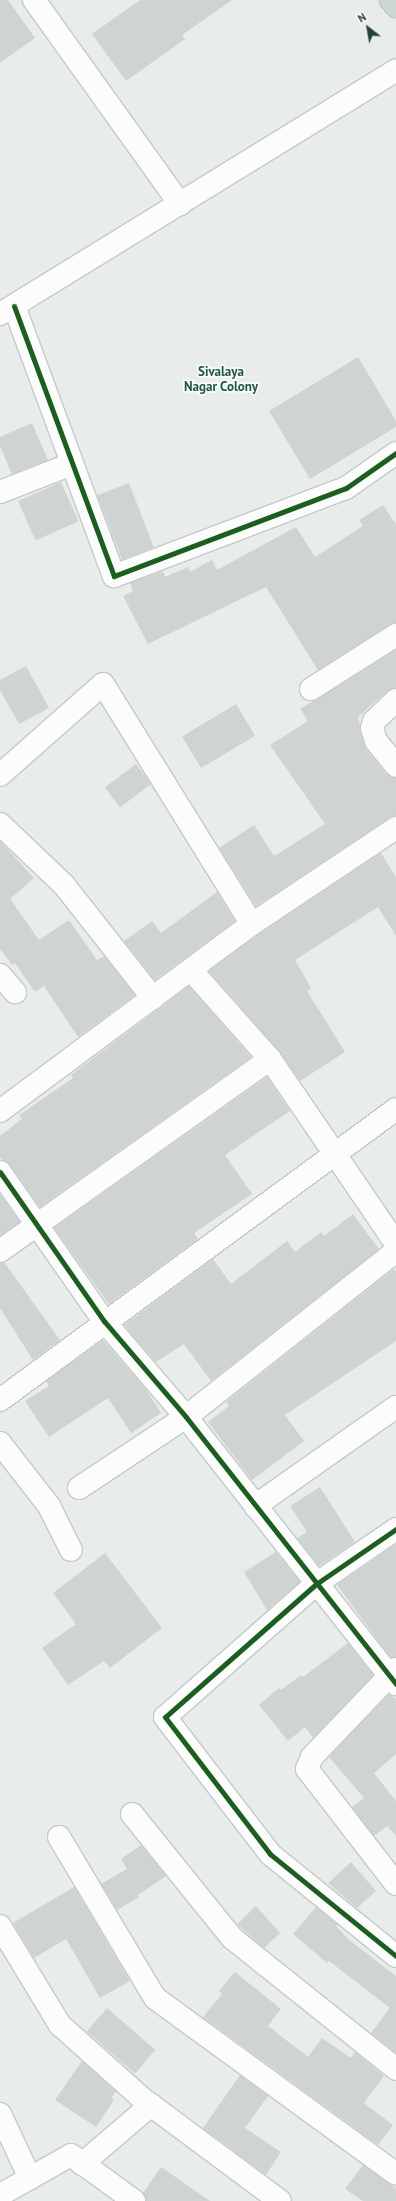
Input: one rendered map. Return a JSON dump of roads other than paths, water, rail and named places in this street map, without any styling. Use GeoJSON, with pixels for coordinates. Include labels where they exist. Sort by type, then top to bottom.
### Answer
{"type":"FeatureCollection","features":[{"type":"Feature","properties":{"kind":"main road"},"geometry":{"type":"LineString","coordinates":[[391,0],[396,6]]}},
{"type":"Feature","properties":{"kind":"street"},"geometry":{"type":"LineString","coordinates":[[34,0],[180,204]]}},
{"type":"Feature","properties":{"kind":"street"},"geometry":{"type":"LineString","coordinates":[[396,70],[7,310],[72,464],[114,576],[346,488],[396,453]]}},
{"type":"Feature","properties":{"kind":"street"},"geometry":{"type":"LineString","coordinates":[[0,492],[72,464]]}},
{"type":"Feature","properties":{"kind":"street"},"geometry":{"type":"LineString","coordinates":[[311,689],[396,636]]}},
{"type":"Feature","properties":{"kind":"street"},"geometry":{"type":"LineString","coordinates":[[0,775],[103,684],[252,924]]}},
{"type":"Feature","properties":{"kind":"street"},"geometry":{"type":"LineString","coordinates":[[396,700],[374,721],[372,728],[376,741],[396,766]]}},
{"type":"Feature","properties":{"kind":"street"},"geometry":{"type":"LineString","coordinates":[[0,824],[64,885],[153,998]]}},
{"type":"Feature","properties":{"kind":"street"},"geometry":{"type":"LineString","coordinates":[[0,1111],[252,924],[396,828]]}},
{"type":"Feature","properties":{"kind":"street"},"geometry":{"type":"LineString","coordinates":[[191,970],[270,1060],[334,1156],[396,1244]]}},
{"type":"Feature","properties":{"kind":"street"},"geometry":{"type":"LineString","coordinates":[[0,975],[15,992]]}},
{"type":"Feature","properties":{"kind":"street"},"geometry":{"type":"LineString","coordinates":[[0,1251],[37,1223],[270,1060]]}},
{"type":"Feature","properties":{"kind":"street"},"geometry":{"type":"LineString","coordinates":[[0,1400],[104,1321],[334,1156],[396,1109]]}},
{"type":"Feature","properties":{"kind":"street"},"geometry":{"type":"LineString","coordinates":[[0,1172],[104,1321],[186,1417],[316,1584],[393,1676],[312,1757],[307,1763],[307,1769],[396,1884]]}},
{"type":"Feature","properties":{"kind":"street"},"geometry":{"type":"LineString","coordinates":[[79,1488],[186,1417],[396,1251]]}},
{"type":"Feature","properties":{"kind":"street"},"geometry":{"type":"LineString","coordinates":[[255,1506],[396,1407]]}},
{"type":"Feature","properties":{"kind":"street"},"geometry":{"type":"LineString","coordinates":[[0,1443],[49,1506],[71,1550]]}},
{"type":"Feature","properties":{"kind":"street"},"geometry":{"type":"LineString","coordinates":[[396,1529],[316,1584],[165,1717],[270,1854],[396,1956]]}},
{"type":"Feature","properties":{"kind":"street"},"geometry":{"type":"LineString","coordinates":[[132,1814],[232,1938],[396,2069]]}},
{"type":"Feature","properties":{"kind":"street"},"geometry":{"type":"LineString","coordinates":[[59,1837],[155,1998],[396,2174]]}},
{"type":"Feature","properties":{"kind":"street"},"geometry":{"type":"LineString","coordinates":[[0,1926],[60,2025],[151,2105],[280,2201]]}},
{"type":"Feature","properties":{"kind":"street"},"geometry":{"type":"LineString","coordinates":[[82,2164],[151,2105]]}},
{"type":"Feature","properties":{"kind":"street"},"geometry":{"type":"LineString","coordinates":[[0,2114],[30,2178]]}},
{"type":"Feature","properties":{"kind":"street"},"geometry":{"type":"LineString","coordinates":[[0,2195],[71,2155],[134,2201]]}},
{"type":"Feature","properties":{"kind":"district","name":"Sivalaya Nagar Colony"},"geometry":{"type":"Point","coordinates":[221,380]}}]}
